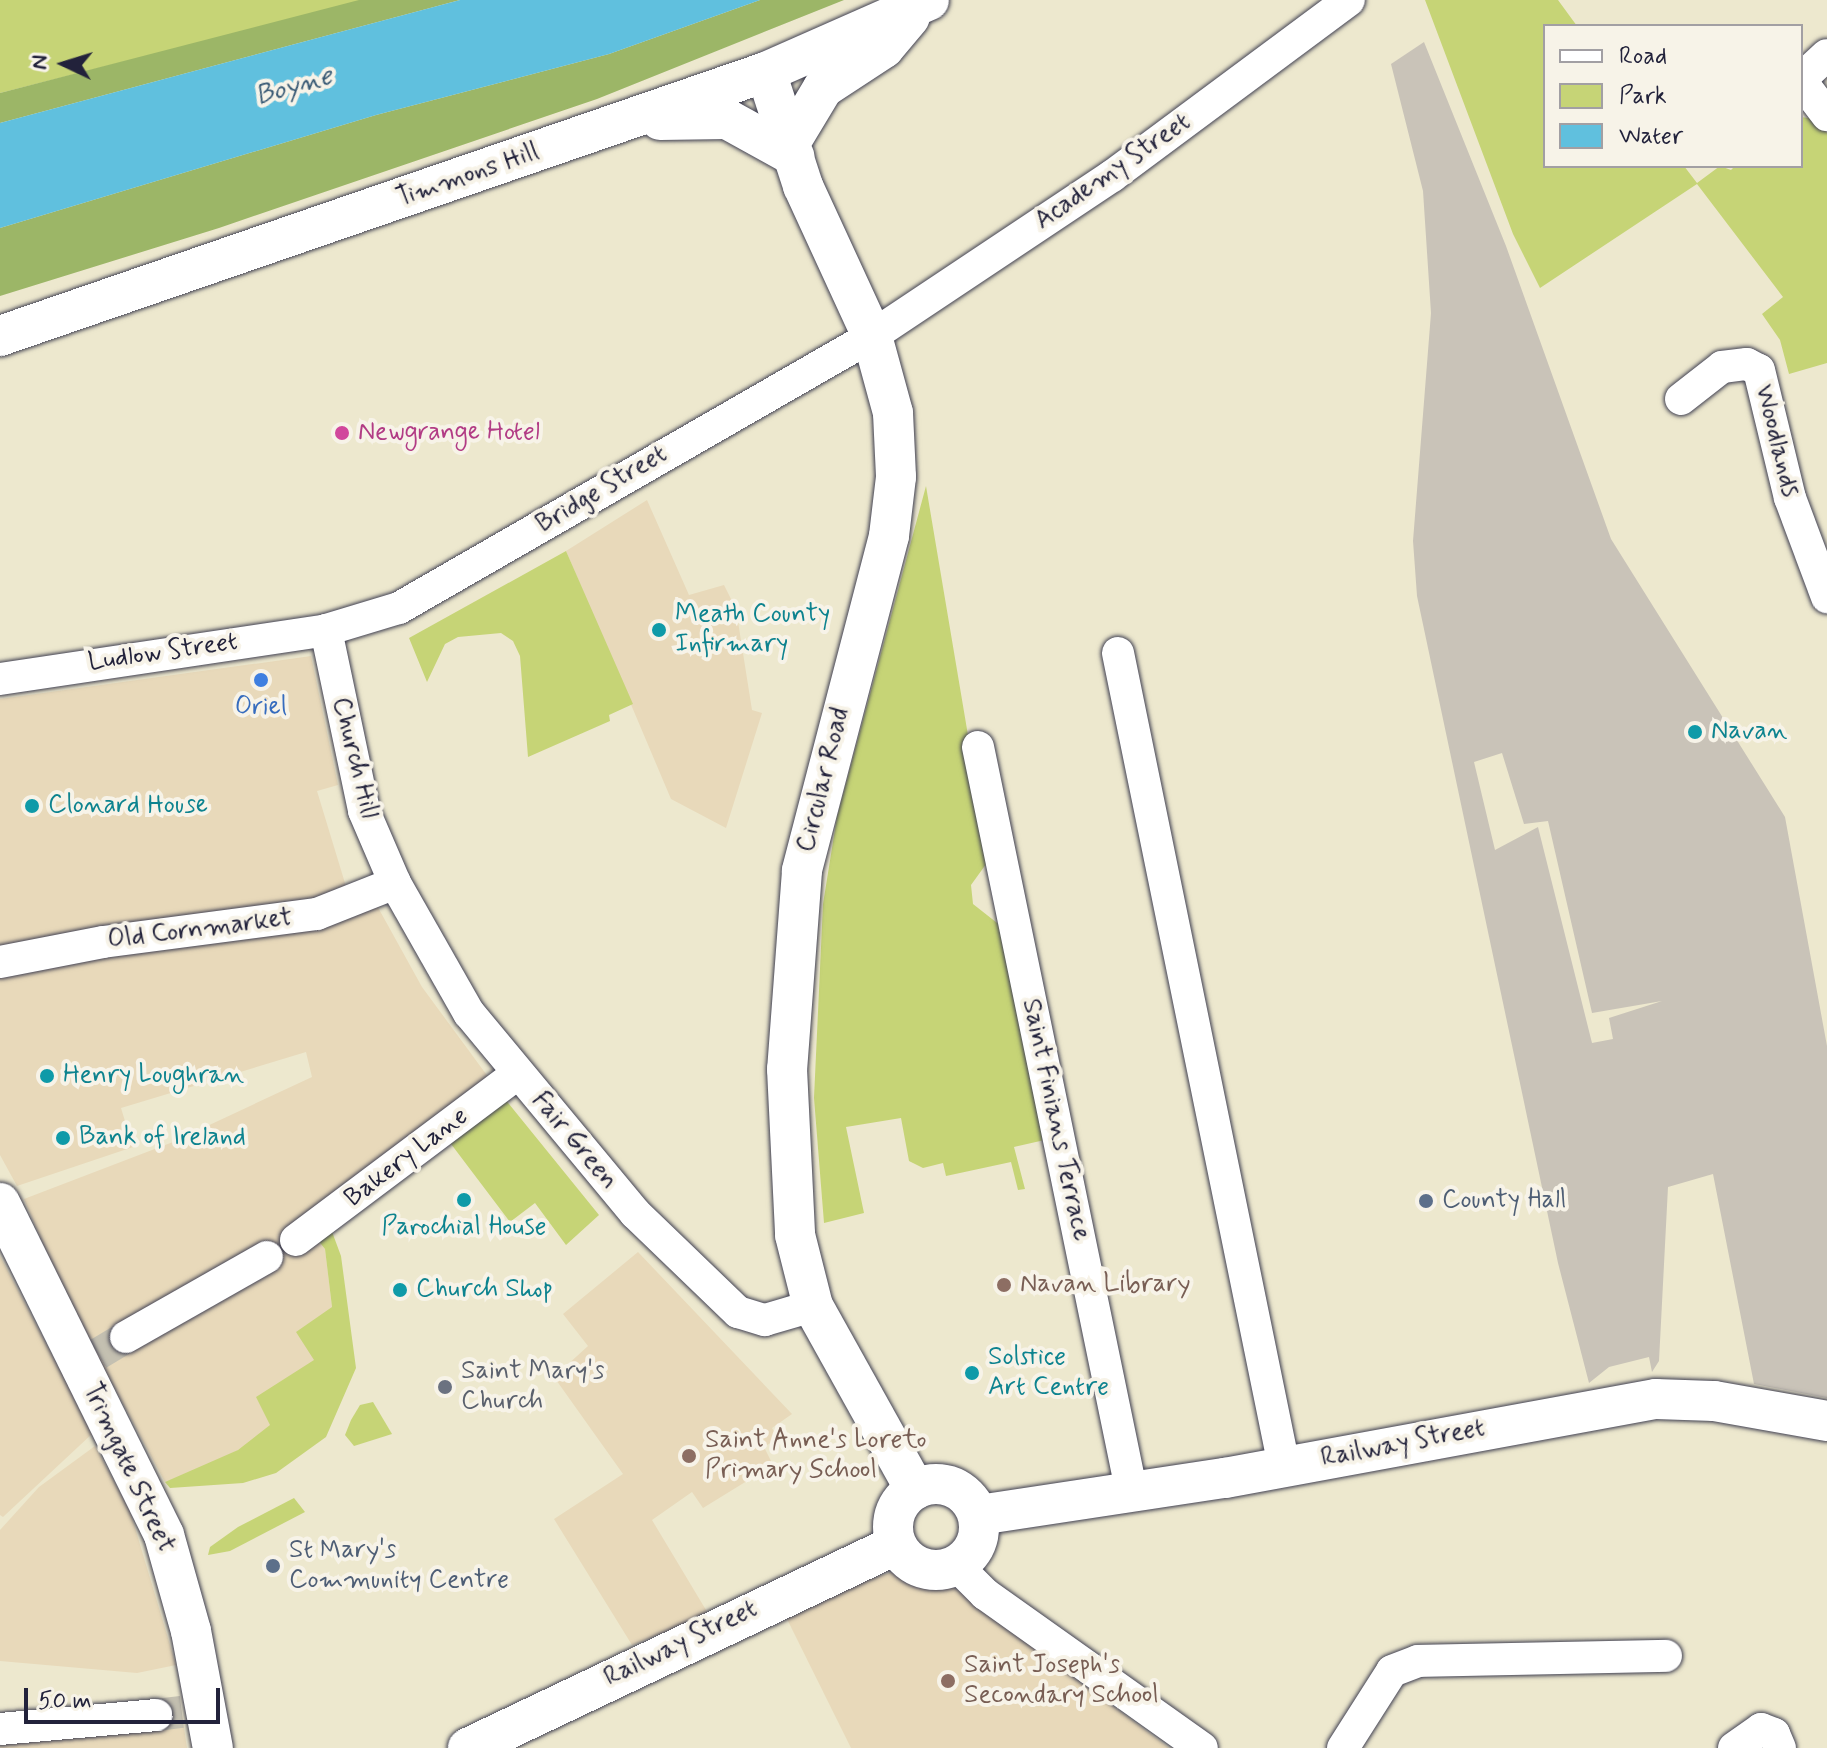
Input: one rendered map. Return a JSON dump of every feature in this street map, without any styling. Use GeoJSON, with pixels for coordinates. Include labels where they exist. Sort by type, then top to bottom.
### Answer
{"type":"FeatureCollection","features":[{"type":"Feature","properties":{"kind":"main road","name":"Timmons Hill"},"geometry":{"type":"LineString","coordinates":[[0,336],[766,72],[924,2]]}},
{"type":"Feature","properties":{"kind":"main road"},"geometry":{"type":"LineString","coordinates":[[633,118],[727,119],[792,150],[823,88],[884,48],[924,2]]}},
{"type":"Feature","properties":{"kind":"main road","name":"Circular Road"},"geometry":{"type":"LineString","coordinates":[[766,72],[792,150],[872,336],[893,413],[896,477],[889,536],[809,831],[793,964],[789,1172],[795,1235],[813,1306],[915,1489]]}},
{"type":"Feature","properties":{"kind":"main road","name":"Trimgate Street"},"geometry":{"type":"LineString","coordinates":[[0,1203],[88,1359],[164,1535],[191,1631],[181,1711],[213,1748]]}},
{"type":"Feature","properties":{"kind":"main road","name":"Railway Street"},"geometry":{"type":"LineString","coordinates":[[979,1515],[1132,1494],[1656,1399],[1714,1401],[1827,1421]]}},
{"type":"Feature","properties":{"kind":"main road"},"geometry":{"type":"LineString","coordinates":[[953,1487],[979,1515],[978,1539],[957,1566],[943,1571],[915,1566],[896,1545],[893,1520],[915,1489],[953,1487]]}},
{"type":"Feature","properties":{"kind":"main road","name":"Railway Street"},"geometry":{"type":"LineString","coordinates":[[468,1748],[896,1545]]}},
{"type":"Feature","properties":{"kind":"street","name":"Academy Street"},"geometry":{"type":"LineString","coordinates":[[872,336],[1112,176],[1349,0]]}},
{"type":"Feature","properties":{"kind":"street"},"geometry":{"type":"LineString","coordinates":[[1803,78],[1827,55]]}},
{"type":"Feature","properties":{"kind":"street"},"geometry":{"type":"LineString","coordinates":[[1803,83],[1827,115]]}},
{"type":"Feature","properties":{"kind":"street","name":"Bridge Street"},"geometry":{"type":"LineString","coordinates":[[326,630],[399,608],[462,576],[685,440],[872,336]]}},
{"type":"Feature","properties":{"kind":"street","name":"Woodlands"},"geometry":{"type":"LineString","coordinates":[[1681,399],[1722,367],[1747,364],[1759,370],[1790,498],[1827,597]]}},
{"type":"Feature","properties":{"kind":"street","name":"Ludlow Street"},"geometry":{"type":"LineString","coordinates":[[0,679],[326,630]]}},
{"type":"Feature","properties":{"kind":"street","name":"Church Hill"},"geometry":{"type":"LineString","coordinates":[[326,630],[364,811],[395,883]]}},
{"type":"Feature","properties":{"kind":"street"},"geometry":{"type":"LineString","coordinates":[[1118,653],[1284,1466]]}},
{"type":"Feature","properties":{"kind":"street","name":"Saint Finians Terrace"},"geometry":{"type":"LineString","coordinates":[[978,747],[1132,1494]]}},
{"type":"Feature","properties":{"kind":"street","name":"Fair Green"},"geometry":{"type":"LineString","coordinates":[[395,883],[469,1013],[646,1225],[738,1312],[765,1320],[813,1306]]}},
{"type":"Feature","properties":{"kind":"street","name":"Old Cornmarket"},"geometry":{"type":"LineString","coordinates":[[0,962],[103,942],[317,914],[395,883]]}},
{"type":"Feature","properties":{"kind":"street","name":"Bakery Lane"},"geometry":{"type":"LineString","coordinates":[[296,1240],[517,1074]]}},
{"type":"Feature","properties":{"kind":"street"},"geometry":{"type":"LineString","coordinates":[[126,1337],[267,1257]]}},
{"type":"Feature","properties":{"kind":"street"},"geometry":{"type":"LineString","coordinates":[[957,1566],[985,1594],[1202,1748]]}},
{"type":"Feature","properties":{"kind":"street"},"geometry":{"type":"LineString","coordinates":[[1343,1748],[1392,1671],[1418,1661],[1666,1656]]}},
{"type":"Feature","properties":{"kind":"street"},"geometry":{"type":"LineString","coordinates":[[0,1729],[181,1711]]}},
{"type":"Feature","properties":{"kind":"street"},"geometry":{"type":"LineString","coordinates":[[1734,1748],[1761,1729],[1774,1734],[1780,1748]]}},
{"type":"Feature","properties":{"kind":"shaded area"},"geometry":{"type":"Polygon","coordinates":[[[1424,42],[1506,246],[1611,539],[1785,817],[1827,1046],[1827,1398],[1754,1384],[1713,1174],[1668,1187],[1659,1361],[1652,1372],[1649,1357],[1609,1367],[1589,1383],[1558,1263],[1417,596],[1413,541],[1431,313],[1423,191],[1391,64],[1424,42]],[[1502,753],[1474,762],[1495,850],[1538,827],[1592,1043],[1613,1039],[1609,1018],[1662,1001],[1592,1013],[1548,821],[1524,824],[1502,753]]]}},
{"type":"Feature","properties":{"kind":"shaded area"},"geometry":{"type":"Polygon","coordinates":[[[647,500],[689,595],[724,585],[736,609],[752,710],[762,713],[726,828],[671,799],[566,551],[647,500]]]}},
{"type":"Feature","properties":{"kind":"shaded area"},"geometry":{"type":"Polygon","coordinates":[[[311,656],[338,785],[317,791],[348,893],[375,902],[422,987],[500,1093],[316,1239],[325,1249],[332,1307],[315,1360],[274,1427],[213,1466],[165,1482],[64,1294],[24,1199],[173,1142],[312,1077],[306,1052],[121,1108],[133,1147],[17,1186],[0,1155],[0,699],[311,656]]]}},
{"type":"Feature","properties":{"kind":"shaded area","name":"Saint Anne's Loreto Primary School"},"geometry":{"type":"Polygon","coordinates":[[[638,1252],[792,1414],[772,1428],[778,1438],[764,1447],[773,1465],[703,1508],[692,1492],[652,1520],[709,1615],[632,1645],[554,1519],[623,1474],[554,1377],[588,1346],[563,1314],[638,1252]]]}},
{"type":"Feature","properties":{"kind":"shaded area"},"geometry":{"type":"Polygon","coordinates":[[[0,1256],[93,1433],[3,1517],[0,1515],[0,1256]]]}},
{"type":"Feature","properties":{"kind":"shaded area"},"geometry":{"type":"Polygon","coordinates":[[[95,1446],[130,1511],[176,1665],[137,1673],[0,1661],[0,1530],[39,1487],[95,1446]]]}},
{"type":"Feature","properties":{"kind":"shaded area","name":"Saint Joseph's Secondary School"},"geometry":{"type":"Polygon","coordinates":[[[909,1567],[955,1588],[1169,1748],[851,1748],[787,1619],[864,1581],[909,1567]]]}},
{"type":"Feature","properties":{"kind":"shaded area"},"geometry":{"type":"Polygon","coordinates":[[[180,1701],[187,1748],[0,1748],[0,1716],[58,1718],[180,1701]]]}},
{"type":"Feature","properties":{"kind":"green space"},"geometry":{"type":"Polygon","coordinates":[[[0,0],[359,0],[360,2],[0,93],[0,0]]]}},
{"type":"Feature","properties":{"kind":"green space"},"geometry":{"type":"Polygon","coordinates":[[[359,0],[460,0],[0,123],[0,93],[359,0]]]}},
{"type":"Feature","properties":{"kind":"green space"},"geometry":{"type":"Polygon","coordinates":[[[760,0],[844,0],[597,99],[219,228],[0,296],[0,228],[376,115],[609,54],[760,0]]]}},
{"type":"Feature","properties":{"kind":"green space"},"geometry":{"type":"Polygon","coordinates":[[[1425,0],[1558,0],[1576,24],[1543,24],[1543,168],[1686,168],[1697,183],[1717,168],[1803,168],[1803,117],[1816,119],[1827,133],[1827,363],[1789,374],[1780,340],[1762,314],[1783,297],[1697,184],[1540,288],[1513,234],[1425,0]]]}},
{"type":"Feature","properties":{"kind":"green space"},"geometry":{"type":"Polygon","coordinates":[[[926,486],[989,860],[971,885],[973,904],[1006,930],[1049,1139],[1014,1147],[1025,1189],[1018,1190],[1011,1162],[946,1176],[943,1163],[923,1168],[909,1161],[901,1118],[846,1127],[864,1213],[824,1223],[814,1098],[823,904],[837,817],[926,486]]]}},
{"type":"Feature","properties":{"kind":"green space"},"geometry":{"type":"Polygon","coordinates":[[[566,551],[633,704],[609,715],[610,721],[528,757],[520,656],[513,641],[501,633],[458,637],[445,644],[427,682],[409,638],[566,551]]]}},
{"type":"Feature","properties":{"kind":"green space"},"geometry":{"type":"Polygon","coordinates":[[[500,1093],[599,1215],[566,1245],[535,1203],[510,1222],[445,1136],[500,1093]]]}},
{"type":"Feature","properties":{"kind":"green space"},"geometry":{"type":"Polygon","coordinates":[[[331,1229],[341,1256],[356,1368],[326,1437],[276,1473],[243,1483],[170,1488],[165,1482],[238,1450],[270,1425],[256,1397],[314,1360],[296,1332],[332,1307],[325,1249],[316,1238],[331,1229]]]}},
{"type":"Feature","properties":{"kind":"green space"},"geometry":{"type":"Polygon","coordinates":[[[373,1402],[392,1434],[354,1446],[345,1435],[351,1420],[360,1405],[373,1402]]]}},
{"type":"Feature","properties":{"kind":"green space"},"geometry":{"type":"Polygon","coordinates":[[[294,1498],[305,1512],[230,1551],[208,1555],[210,1547],[238,1527],[294,1498]]]}},
{"type":"Feature","properties":{"kind":"water","name":"Boyne"},"geometry":{"type":"Polygon","coordinates":[[[460,0],[760,0],[609,54],[376,115],[0,228],[0,123],[460,0]]]}},
{"type":"Feature","properties":{"kind":"tunnel"},"geometry":{"type":"LineString","coordinates":[[98,1354],[126,1337]]}},
{"type":"Feature","properties":{"kind":"tunnel"},"geometry":{"type":"LineString","coordinates":[[156,1715],[182,1712]]}},
{"type":"Feature","properties":{"kind":"place","name":"Newgrange Hotel"},"geometry":{"type":"Point","coordinates":[342,433]}},
{"type":"Feature","properties":{"kind":"place","name":"Meath County Infirmary"},"geometry":{"type":"Point","coordinates":[659,630]}},
{"type":"Feature","properties":{"kind":"place","name":"Oriel"},"geometry":{"type":"Point","coordinates":[261,680]}},
{"type":"Feature","properties":{"kind":"place","name":"Navan"},"geometry":{"type":"Point","coordinates":[1695,732]}},
{"type":"Feature","properties":{"kind":"place","name":"Clonard House"},"geometry":{"type":"Point","coordinates":[32,806]}},
{"type":"Feature","properties":{"kind":"place","name":"Henry Loughran"},"geometry":{"type":"Point","coordinates":[47,1076]}},
{"type":"Feature","properties":{"kind":"place","name":"Bank of Ireland"},"geometry":{"type":"Point","coordinates":[63,1138]}},
{"type":"Feature","properties":{"kind":"place","name":"Parochial House"},"geometry":{"type":"Point","coordinates":[464,1200]}},
{"type":"Feature","properties":{"kind":"place","name":"County Hall"},"geometry":{"type":"Point","coordinates":[1426,1201]}},
{"type":"Feature","properties":{"kind":"place","name":"Navan Library"},"geometry":{"type":"Point","coordinates":[1004,1285]}},
{"type":"Feature","properties":{"kind":"place","name":"Church Shop"},"geometry":{"type":"Point","coordinates":[400,1290]}},
{"type":"Feature","properties":{"kind":"place","name":"Solstice Art Centre"},"geometry":{"type":"Point","coordinates":[972,1373]}},
{"type":"Feature","properties":{"kind":"place","name":"Saint Mary's Church"},"geometry":{"type":"Point","coordinates":[445,1387]}},
{"type":"Feature","properties":{"kind":"place","name":"Saint Anne's Loreto Primary School"},"geometry":{"type":"Point","coordinates":[689,1456]}},
{"type":"Feature","properties":{"kind":"place","name":"St Mary's Community Centre"},"geometry":{"type":"Point","coordinates":[273,1566]}},
{"type":"Feature","properties":{"kind":"place","name":"Saint Joseph's Secondary School"},"geometry":{"type":"Point","coordinates":[948,1681]}}]}
